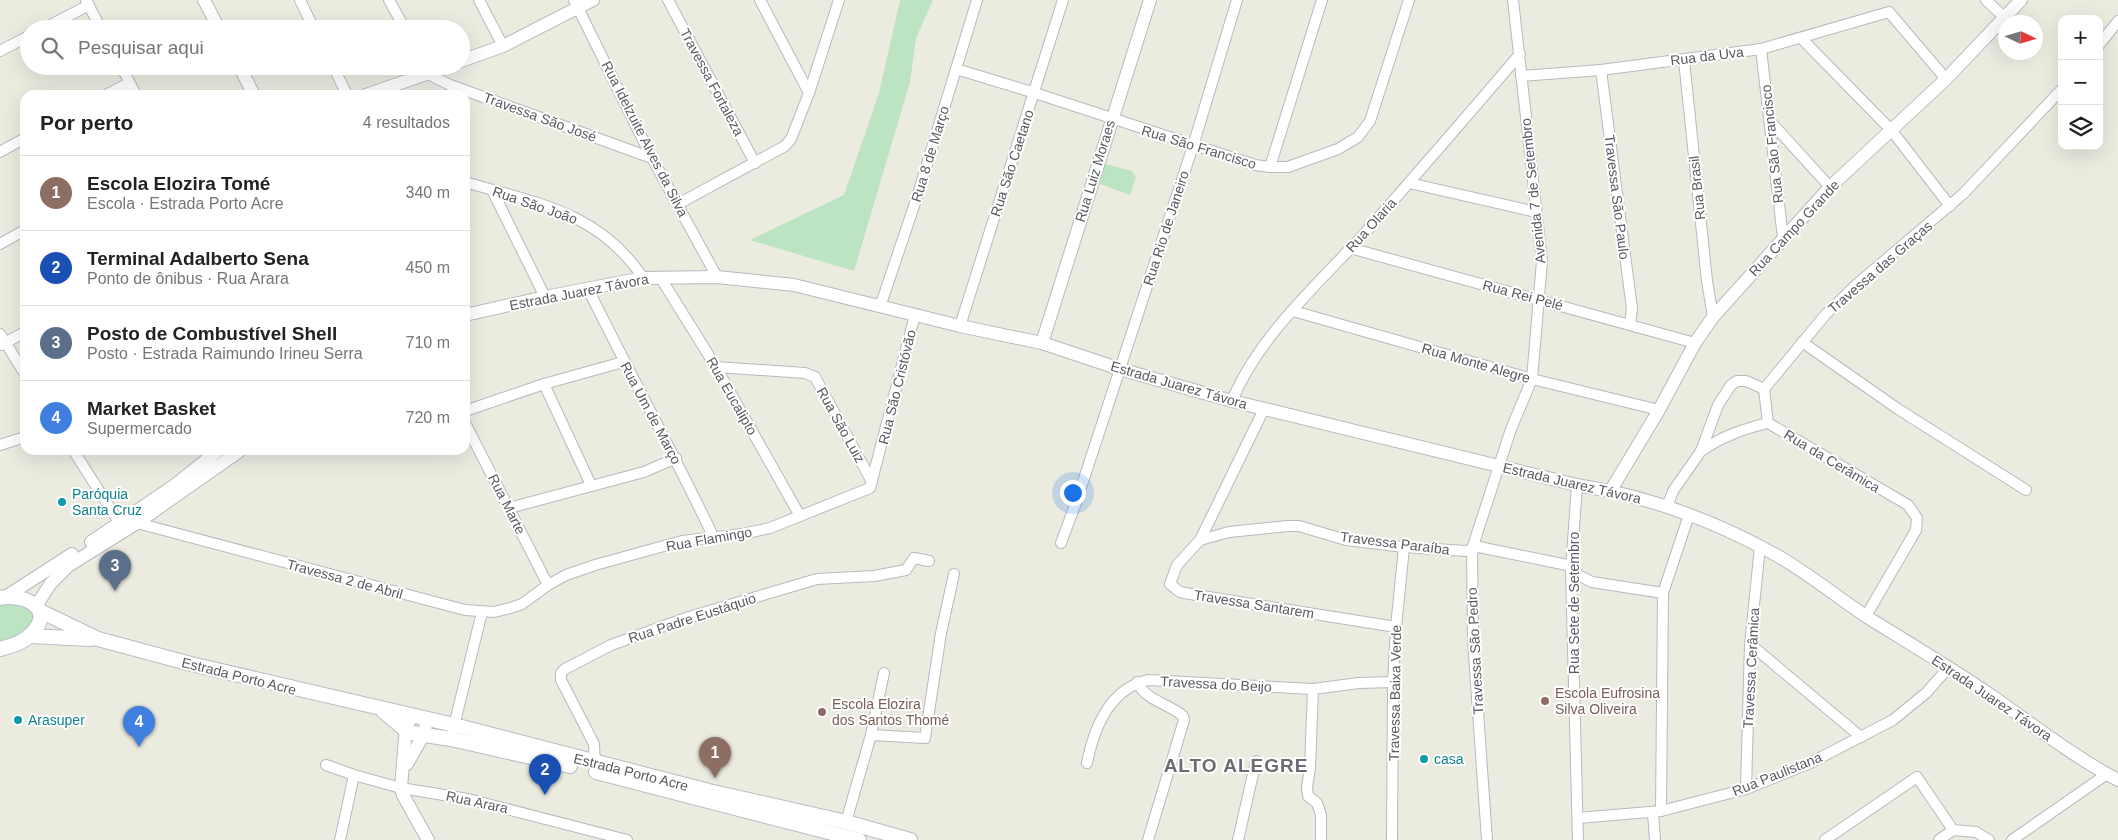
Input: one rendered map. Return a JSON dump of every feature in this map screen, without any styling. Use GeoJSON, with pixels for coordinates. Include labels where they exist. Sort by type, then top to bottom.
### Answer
{"type":"FeatureCollection","features":[{"type":"Feature","properties":{"kind":"main road","name":"Estrada Porto Acre"},"geometry":{"type":"LineString","coordinates":[[4,597],[26,599],[38,608],[98,639]]}},
{"type":"Feature","properties":{"kind":"main road"},"geometry":{"type":"LineString","coordinates":[[0,649],[17,644],[29,636],[38,623],[38,608]]}},
{"type":"Feature","properties":{"kind":"main road","name":"Estrada Porto Acre"},"geometry":{"type":"LineString","coordinates":[[29,636],[98,639],[246,678],[420,717],[452,732],[594,767],[859,840]]}},
{"type":"Feature","properties":{"kind":"main road","name":"Estrada Porto Acre"},"geometry":{"type":"LineString","coordinates":[[380,709],[407,731],[422,735],[452,732]]}},
{"type":"Feature","properties":{"kind":"main road","name":"Estrada Porto Acre"},"geometry":{"type":"LineString","coordinates":[[594,767],[846,822],[910,840]]}},
{"type":"Feature","properties":{"kind":"street"},"geometry":{"type":"LineString","coordinates":[[204,0],[214,20]]}},
{"type":"Feature","properties":{"kind":"street"},"geometry":{"type":"LineString","coordinates":[[300,0],[310,20]]}},
{"type":"Feature","properties":{"kind":"street"},"geometry":{"type":"LineString","coordinates":[[390,0],[400,20]]}},
{"type":"Feature","properties":{"kind":"street"},"geometry":{"type":"LineString","coordinates":[[479,0],[503,46]]}},
{"type":"Feature","properties":{"kind":"street"},"geometry":{"type":"LineString","coordinates":[[470,59],[503,46],[576,4],[594,0]]}},
{"type":"Feature","properties":{"kind":"street","name":"Travessa Fortaleza"},"geometry":{"type":"LineString","coordinates":[[668,0],[755,163]]}},
{"type":"Feature","properties":{"kind":"street"},"geometry":{"type":"LineString","coordinates":[[760,0],[809,94]]}},
{"type":"Feature","properties":{"kind":"street"},"geometry":{"type":"LineString","coordinates":[[678,204],[785,146],[791,139],[809,94],[839,0]]}},
{"type":"Feature","properties":{"kind":"street","name":"Rua 8 de Março"},"geometry":{"type":"LineString","coordinates":[[880,307],[917,197],[977,0]]}},
{"type":"Feature","properties":{"kind":"street","name":"Rua São Caetano"},"geometry":{"type":"LineString","coordinates":[[960,326],[1063,0]]}},
{"type":"Feature","properties":{"kind":"street","name":"Rua Luiz Moraes"},"geometry":{"type":"LineString","coordinates":[[1042,343],[1150,0]]}},
{"type":"Feature","properties":{"kind":"street","name":"Rua Rio de Janeiro"},"geometry":{"type":"LineString","coordinates":[[1061,543],[1193,146],[1237,0]]}},
{"type":"Feature","properties":{"kind":"street"},"geometry":{"type":"LineString","coordinates":[[1270,167],[1322,0]]}},
{"type":"Feature","properties":{"kind":"street","name":"Rua São Francisco"},"geometry":{"type":"LineString","coordinates":[[956,69],[1255,165],[1270,167],[1288,166],[1338,150],[1358,137],[1370,121],[1409,0]]}},
{"type":"Feature","properties":{"kind":"street","name":"Avenida 7 de Setembro"},"geometry":{"type":"LineString","coordinates":[[1500,466],[1511,429],[1532,379],[1542,261],[1513,0]]}},
{"type":"Feature","properties":{"kind":"street"},"geometry":{"type":"LineString","coordinates":[[1986,0],[2002,15]]}},
{"type":"Feature","properties":{"kind":"street","name":"Rua Campo Grande"},"geometry":{"type":"LineString","coordinates":[[2008,15],[2021,0]]}},
{"type":"Feature","properties":{"kind":"street"},"geometry":{"type":"LineString","coordinates":[[58,20],[88,2],[97,20]]}},
{"type":"Feature","properties":{"kind":"street","name":"Rua Idelzuite Alves da Silva"},"geometry":{"type":"LineString","coordinates":[[576,4],[652,158],[717,277]]}},
{"type":"Feature","properties":{"kind":"street","name":"Rua da Uva"},"geometry":{"type":"LineString","coordinates":[[1521,76],[1601,70],[1761,49],[1802,39],[1889,12],[1946,79]]}},
{"type":"Feature","properties":{"kind":"street"},"geometry":{"type":"LineString","coordinates":[[2103,40],[2118,21]]}},
{"type":"Feature","properties":{"kind":"street","name":"Rua Campo Grande"},"geometry":{"type":"LineString","coordinates":[[1611,490],[1713,317],[1830,187],[1892,131],[1998,25]]}},
{"type":"Feature","properties":{"kind":"street"},"geometry":{"type":"LineString","coordinates":[[1802,39],[1892,131],[1950,206]]}},
{"type":"Feature","properties":{"kind":"street"},"geometry":{"type":"LineString","coordinates":[[0,52],[20,41]]}},
{"type":"Feature","properties":{"kind":"street","name":"Rua São Francisco"},"geometry":{"type":"LineString","coordinates":[[1761,49],[1783,238]]}},
{"type":"Feature","properties":{"kind":"street","name":"Rua Olaria"},"geometry":{"type":"LineString","coordinates":[[1232,401],[1246,370],[1258,352],[1409,183],[1520,54]]}},
{"type":"Feature","properties":{"kind":"street","name":"Rua Brasil"},"geometry":{"type":"LineString","coordinates":[[1684,60],[1713,317]]}},
{"type":"Feature","properties":{"kind":"street","name":"Travessa São Paulo"},"geometry":{"type":"LineString","coordinates":[[1601,70],[1632,309],[1630,324]]}},
{"type":"Feature","properties":{"kind":"street"},"geometry":{"type":"LineString","coordinates":[[125,75],[133,90]]}},
{"type":"Feature","properties":{"kind":"street"},"geometry":{"type":"LineString","coordinates":[[244,75],[251,90]]}},
{"type":"Feature","properties":{"kind":"street"},"geometry":{"type":"LineString","coordinates":[[337,75],[345,90]]}},
{"type":"Feature","properties":{"kind":"street"},"geometry":{"type":"LineString","coordinates":[[378,90],[414,75]]}},
{"type":"Feature","properties":{"kind":"street","name":"Travessa São José"},"geometry":{"type":"LineString","coordinates":[[434,75],[450,85],[464,90]]}},
{"type":"Feature","properties":{"kind":"street"},"geometry":{"type":"LineString","coordinates":[[116,90],[129,83]]}},
{"type":"Feature","properties":{"kind":"street","name":"Travessa São José"},"geometry":{"type":"LineString","coordinates":[[470,92],[652,158]]}},
{"type":"Feature","properties":{"kind":"street","name":"Travessa das Graças"},"geometry":{"type":"LineString","coordinates":[[1764,389],[1826,314],[1857,284],[1963,194],[2058,92]]}},
{"type":"Feature","properties":{"kind":"street"},"geometry":{"type":"LineString","coordinates":[[1770,121],[1830,187]]}},
{"type":"Feature","properties":{"kind":"street"},"geometry":{"type":"LineString","coordinates":[[0,152],[20,141]]}},
{"type":"Feature","properties":{"kind":"street","name":"Rua São João"},"geometry":{"type":"LineString","coordinates":[[470,183],[574,216],[599,231],[618,247],[632,260],[643,278]]}},
{"type":"Feature","properties":{"kind":"street"},"geometry":{"type":"LineString","coordinates":[[1409,183],[1536,212]]}},
{"type":"Feature","properties":{"kind":"street"},"geometry":{"type":"LineString","coordinates":[[492,190],[545,297]]}},
{"type":"Feature","properties":{"kind":"street"},"geometry":{"type":"LineString","coordinates":[[0,244],[20,233]]}},
{"type":"Feature","properties":{"kind":"street","name":"Rua Rei Pelé"},"geometry":{"type":"LineString","coordinates":[[1350,248],[1538,298],[1696,343]]}},
{"type":"Feature","properties":{"kind":"street","name":"Rua Eucalipto"},"geometry":{"type":"LineString","coordinates":[[660,277],[716,367],[800,516]]}},
{"type":"Feature","properties":{"kind":"street","name":"Estrada Juarez Távora"},"geometry":{"type":"LineString","coordinates":[[470,314],[643,278],[717,277],[794,284],[880,307],[1042,343],[1120,370],[1232,401],[1577,485],[1611,490],[1689,515],[1777,556],[1866,616],[1949,666],[2113,777]]}},
{"type":"Feature","properties":{"kind":"street","name":"Rua Um de Março"},"geometry":{"type":"LineString","coordinates":[[588,289],[624,362],[676,458],[714,538]]}},
{"type":"Feature","properties":{"kind":"street","name":"Rua Monte Alegre"},"geometry":{"type":"LineString","coordinates":[[1294,311],[1532,379],[1659,410]]}},
{"type":"Feature","properties":{"kind":"street","name":"Rua São Cristóvão"},"geometry":{"type":"LineString","coordinates":[[871,485],[915,315]]}},
{"type":"Feature","properties":{"kind":"street"},"geometry":{"type":"LineString","coordinates":[[20,334],[2,341],[20,367]]}},
{"type":"Feature","properties":{"kind":"street"},"geometry":{"type":"LineString","coordinates":[[1802,342],[1898,409],[2026,490]]}},
{"type":"Feature","properties":{"kind":"street"},"geometry":{"type":"LineString","coordinates":[[470,409],[544,384],[624,362]]}},
{"type":"Feature","properties":{"kind":"street","name":"Rua São Luiz"},"geometry":{"type":"LineString","coordinates":[[716,367],[805,373],[815,377],[871,485]]}},
{"type":"Feature","properties":{"kind":"street"},"geometry":{"type":"LineString","coordinates":[[1667,507],[1673,491],[1701,451],[1718,405],[1731,385],[1737,381],[1746,381],[1764,389]]}},
{"type":"Feature","properties":{"kind":"street"},"geometry":{"type":"LineString","coordinates":[[544,384],[591,485]]}},
{"type":"Feature","properties":{"kind":"street","name":"Rua da Cerâmica"},"geometry":{"type":"LineString","coordinates":[[1764,389],[1768,423],[1908,506],[1915,514],[1918,523],[1916,530],[1866,616]]}},
{"type":"Feature","properties":{"kind":"street"},"geometry":{"type":"LineString","coordinates":[[1200,540],[1264,409]]}},
{"type":"Feature","properties":{"kind":"street"},"geometry":{"type":"LineString","coordinates":[[1701,451],[1718,439],[1739,430],[1768,423]]}},
{"type":"Feature","properties":{"kind":"street","name":"Rua Marte"},"geometry":{"type":"LineString","coordinates":[[470,434],[548,585]]}},
{"type":"Feature","properties":{"kind":"street"},"geometry":{"type":"LineString","coordinates":[[0,444],[20,438]]}},
{"type":"Feature","properties":{"kind":"street"},"geometry":{"type":"LineString","coordinates":[[76,455],[119,522]]}},
{"type":"Feature","properties":{"kind":"street"},"geometry":{"type":"LineString","coordinates":[[4,597],[119,522],[212,455]]}},
{"type":"Feature","properties":{"kind":"street"},"geometry":{"type":"LineString","coordinates":[[38,608],[51,583],[68,566],[137,523],[234,455]]}},
{"type":"Feature","properties":{"kind":"street"},"geometry":{"type":"LineString","coordinates":[[509,508],[644,472],[676,458]]}},
{"type":"Feature","properties":{"kind":"street","name":"Travessa São Pedro"},"geometry":{"type":"LineString","coordinates":[[1487,840],[1473,641],[1472,549],[1500,466]]}},
{"type":"Feature","properties":{"kind":"street","name":"Rua Flamingo"},"geometry":{"type":"LineString","coordinates":[[548,585],[566,575],[595,565],[682,541],[714,538],[770,528],[871,485]]}},
{"type":"Feature","properties":{"kind":"street","name":"Rua Sete de Setembro"},"geometry":{"type":"LineString","coordinates":[[1577,485],[1572,570],[1578,840]]}},
{"type":"Feature","properties":{"kind":"street"},"geometry":{"type":"LineString","coordinates":[[1655,840],[1663,593],[1689,515]]}},
{"type":"Feature","properties":{"kind":"street","name":"Travessa 2 de Abril"},"geometry":{"type":"LineString","coordinates":[[137,523],[218,546],[466,610],[494,612],[522,604],[548,585]]}},
{"type":"Feature","properties":{"kind":"street","name":"Travessa Paraíba"},"geometry":{"type":"LineString","coordinates":[[1200,540],[1229,532],[1299,526],[1346,540],[1404,547],[1466,551],[1479,547],[1563,563],[1592,582],[1663,593]]}},
{"type":"Feature","properties":{"kind":"street","name":"Travessa Santarem"},"geometry":{"type":"LineString","coordinates":[[1200,540],[1177,565],[1170,584],[1180,592],[1396,627]]}},
{"type":"Feature","properties":{"kind":"street","name":"Travessa Baixa Verde"},"geometry":{"type":"LineString","coordinates":[[1392,840],[1393,682],[1404,547]]}},
{"type":"Feature","properties":{"kind":"street","name":"Travessa Cerâmica"},"geometry":{"type":"LineString","coordinates":[[1746,789],[1750,644],[1760,547]]}},
{"type":"Feature","properties":{"kind":"street","name":"Rua Padre Eustáquio"},"geometry":{"type":"LineString","coordinates":[[594,767],[594,744],[561,680],[564,668],[611,644],[717,609],[818,579],[874,576],[906,570],[914,558],[929,560]]}},
{"type":"Feature","properties":{"kind":"street"},"geometry":{"type":"LineString","coordinates":[[871,734],[925,738],[941,633],[954,574]]}},
{"type":"Feature","properties":{"kind":"street"},"geometry":{"type":"LineString","coordinates":[[452,732],[482,612]]}},
{"type":"Feature","properties":{"kind":"street"},"geometry":{"type":"LineString","coordinates":[[1750,644],[1861,737]]}},
{"type":"Feature","properties":{"kind":"street","name":"Rua Paulistana"},"geometry":{"type":"LineString","coordinates":[[1578,818],[1657,812],[1746,789],[1808,764],[1877,730],[1909,708],[1926,693],[1949,666]]}},
{"type":"Feature","properties":{"kind":"street"},"geometry":{"type":"LineString","coordinates":[[846,822],[871,734],[884,673]]}},
{"type":"Feature","properties":{"kind":"street","name":"Travessa do Beijo"},"geometry":{"type":"LineString","coordinates":[[1137,682],[1148,680],[1313,689],[1393,682]]}},
{"type":"Feature","properties":{"kind":"street"},"geometry":{"type":"LineString","coordinates":[[1087,763],[1097,723],[1119,696],[1137,682],[1146,695],[1183,716],[1184,720],[1148,840]]}},
{"type":"Feature","properties":{"kind":"street"},"geometry":{"type":"LineString","coordinates":[[1313,689],[1310,768],[1307,787],[1308,796],[1317,803],[1321,815],[1321,840]]}},
{"type":"Feature","properties":{"kind":"street"},"geometry":{"type":"LineString","coordinates":[[404,768],[425,732],[420,717],[409,721],[407,731],[402,788],[402,794],[428,840]]}},
{"type":"Feature","properties":{"kind":"street"},"geometry":{"type":"LineString","coordinates":[[1238,840],[1256,761]]}},
{"type":"Feature","properties":{"kind":"street","name":"Rua Arara"},"geometry":{"type":"LineString","coordinates":[[326,765],[402,788],[468,799],[627,840]]}},
{"type":"Feature","properties":{"kind":"street"},"geometry":{"type":"LineString","coordinates":[[340,840],[354,775]]}},
{"type":"Feature","properties":{"kind":"street"},"geometry":{"type":"LineString","coordinates":[[1825,840],[1918,777],[1953,830]]}},
{"type":"Feature","properties":{"kind":"street"},"geometry":{"type":"LineString","coordinates":[[2012,840],[2113,777]]}},
{"type":"Feature","properties":{"kind":"street"},"geometry":{"type":"LineString","coordinates":[[1939,840],[1953,830],[1976,832],[1989,840]]}},
{"type":"Feature","properties":{"kind":"green space"},"geometry":{"type":"Polygon","coordinates":[[[900,0],[933,0],[916,38],[910,82],[854,271],[750,240],[844,195],[879,93],[900,0]]]}},
{"type":"Feature","properties":{"kind":"green space"},"geometry":{"type":"Polygon","coordinates":[[[1105,164],[1132,171],[1136,177],[1130,195],[1100,184],[1105,164]]]}},
{"type":"Feature","properties":{"kind":"green space"},"geometry":{"type":"Polygon","coordinates":[[[0,603],[18,603],[34,612],[30,625],[22,633],[0,644],[0,603]]]}},
{"type":"Feature","properties":{"kind":"place","name":"Paróquia Santa Cruz"},"geometry":{"type":"Point","coordinates":[62,502]}},
{"type":"Feature","properties":{"kind":"place","name":"Posto de Combustível Shell"},"geometry":{"type":"Point","coordinates":[115,591]}},
{"type":"Feature","properties":{"kind":"place","name":"Escola Eufrosina Silva Oliveira"},"geometry":{"type":"Point","coordinates":[1545,701]}},
{"type":"Feature","properties":{"kind":"place","name":"Escola Elozira dos Santos Thomé"},"geometry":{"type":"Point","coordinates":[822,712]}},
{"type":"Feature","properties":{"kind":"place","name":"Arasuper"},"geometry":{"type":"Point","coordinates":[18,720]}},
{"type":"Feature","properties":{"kind":"place","name":"Market Basket"},"geometry":{"type":"Point","coordinates":[139,747]}},
{"type":"Feature","properties":{"kind":"place","name":"casa"},"geometry":{"type":"Point","coordinates":[1424,759]}},
{"type":"Feature","properties":{"kind":"place","name":"Escola Elozira Tomé"},"geometry":{"type":"Point","coordinates":[715,778]}},
{"type":"Feature","properties":{"kind":"place","name":"Terminal Adalberto Sena"},"geometry":{"type":"Point","coordinates":[545,795]}},
{"type":"Feature","properties":{"kind":"district","name":"ALTO ALEGRE"},"geometry":{"type":"Point","coordinates":[1236,765]}}]}
